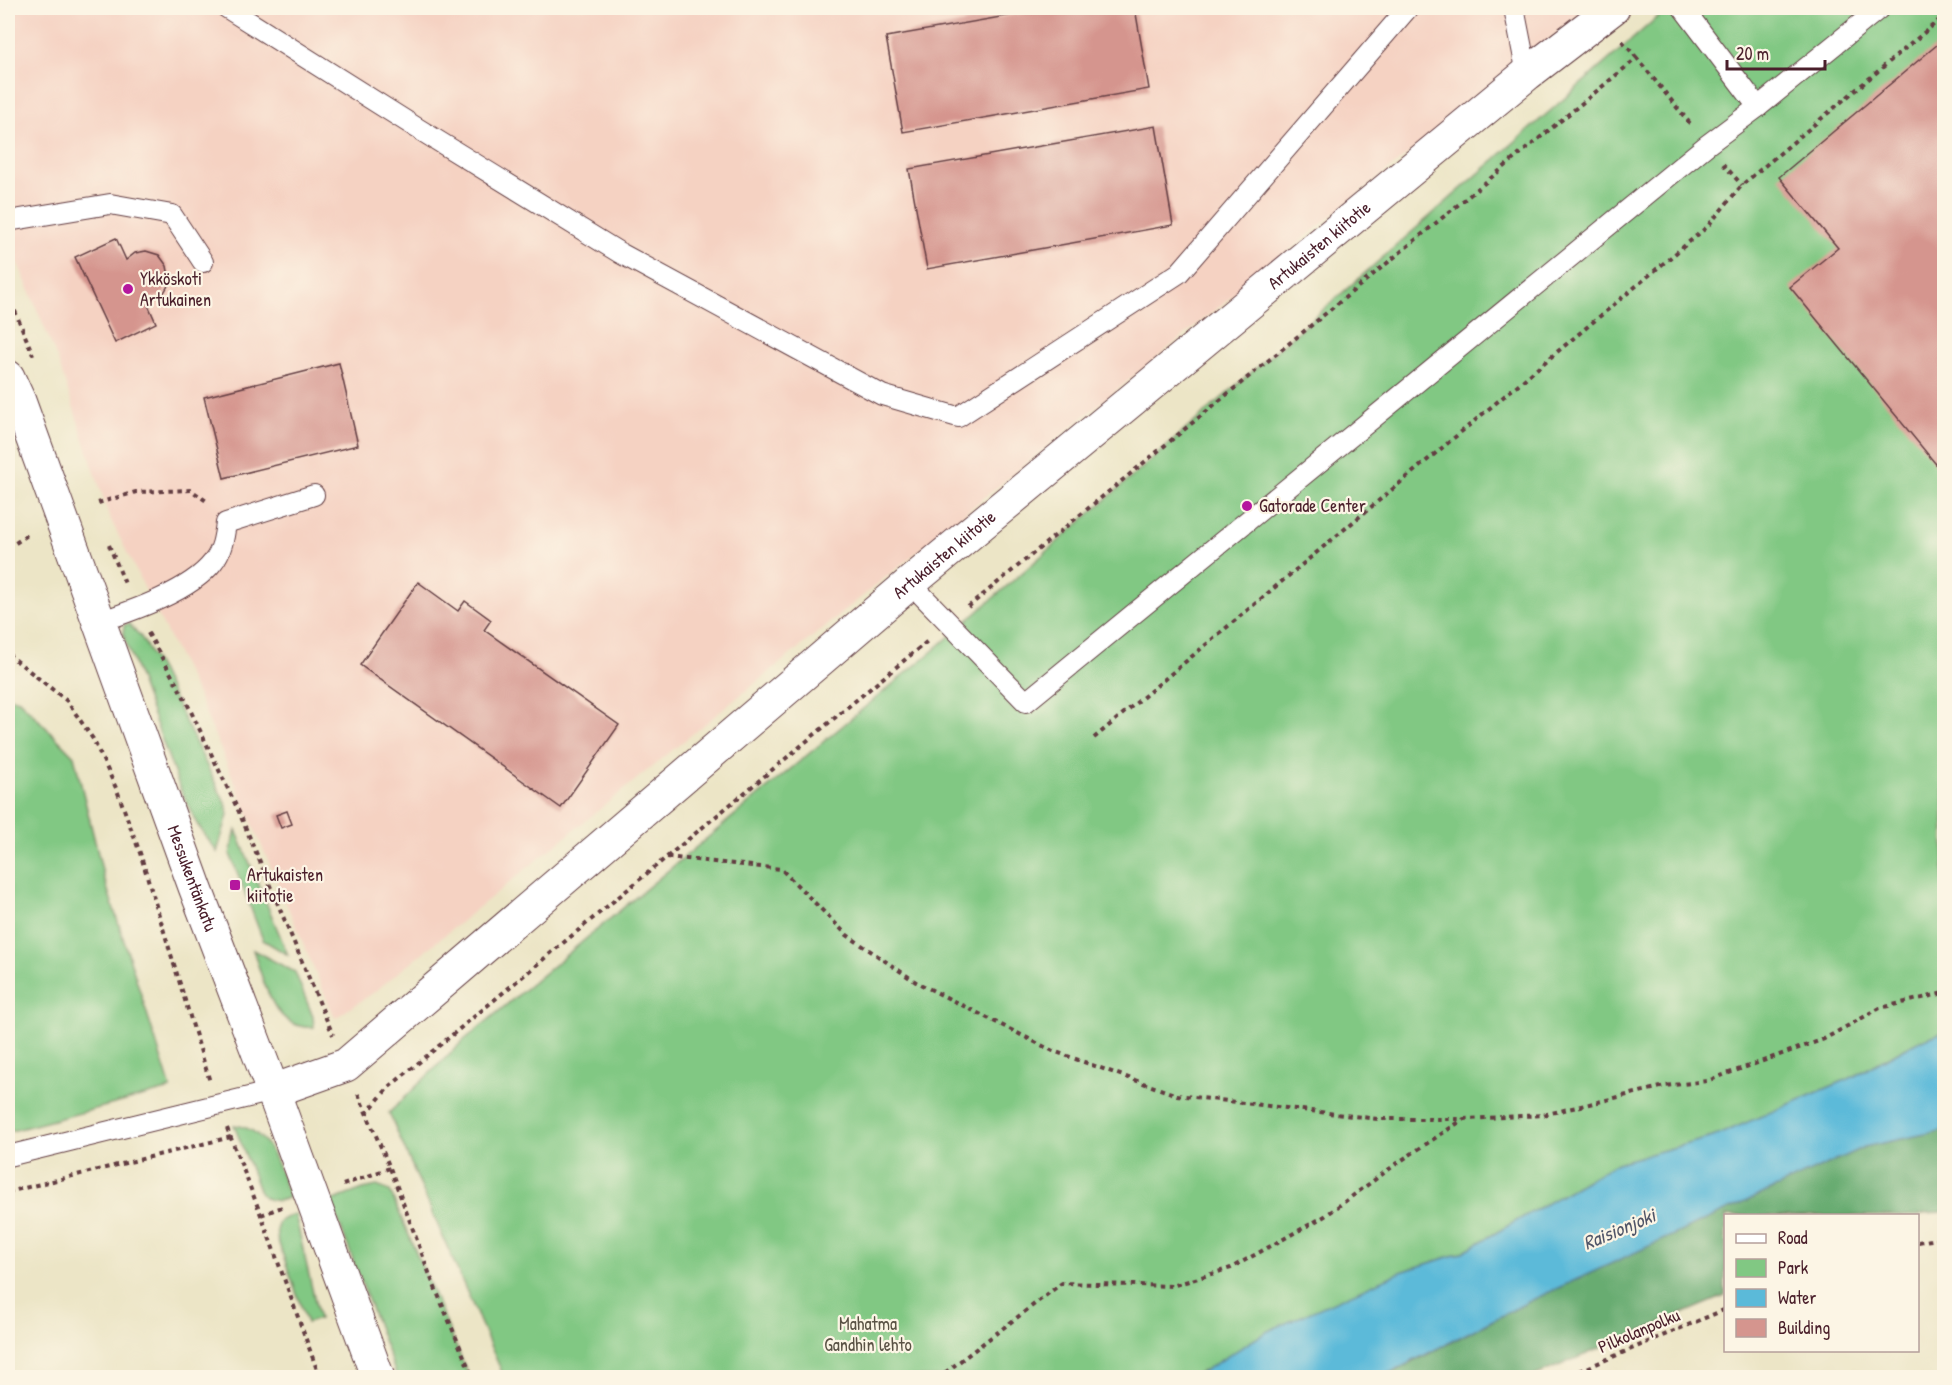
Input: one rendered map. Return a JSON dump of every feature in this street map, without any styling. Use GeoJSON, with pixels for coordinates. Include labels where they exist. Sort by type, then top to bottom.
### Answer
{"type":"FeatureCollection","features":[{"type":"Feature","properties":{"kind":"street","name":"Artukaisten kiitotie"},"geometry":{"type":"LineString","coordinates":[[273,1091],[346,1065],[910,583],[1527,74],[1613,8]]}},
{"type":"Feature","properties":{"kind":"street","name":"Messukentänkatu"},"geometry":{"type":"LineString","coordinates":[[11,395],[99,622],[195,887],[378,1377]]}},
{"type":"Feature","properties":{"kind":"lane"},"geometry":{"type":"LineString","coordinates":[[227,8],[621,253],[882,395],[958,417],[1179,273],[1408,8]]}},
{"type":"Feature","properties":{"kind":"lane"},"geometry":{"type":"LineString","coordinates":[[1514,8],[1527,74]]}},
{"type":"Feature","properties":{"kind":"lane"},"geometry":{"type":"LineString","coordinates":[[1683,8],[1758,107]]}},
{"type":"Feature","properties":{"kind":"lane"},"geometry":{"type":"LineString","coordinates":[[910,583],[1026,702],[1707,145],[1758,107],[1880,8]]}},
{"type":"Feature","properties":{"kind":"lane"},"geometry":{"type":"LineString","coordinates":[[8,221],[110,204],[172,215],[203,262]]}},
{"type":"Feature","properties":{"kind":"lane"},"geometry":{"type":"LineString","coordinates":[[99,622],[135,610],[193,581],[213,562],[224,542],[226,523],[314,495]]}},
{"type":"Feature","properties":{"kind":"lane"},"geometry":{"type":"LineString","coordinates":[[8,1156],[273,1091]]}},
{"type":"Feature","properties":{"kind":"path"},"geometry":{"type":"LineString","coordinates":[[1094,738],[1707,227],[1742,185],[1944,16]]}},
{"type":"Feature","properties":{"kind":"path"},"geometry":{"type":"LineString","coordinates":[[366,1114],[388,1088],[949,623],[1637,58],[1742,185]]}},
{"type":"Feature","properties":{"kind":"path"},"geometry":{"type":"LineString","coordinates":[[8,294],[34,357]]}},
{"type":"Feature","properties":{"kind":"path"},"geometry":{"type":"LineString","coordinates":[[98,503],[136,492],[191,490],[214,506],[226,523]]}},
{"type":"Feature","properties":{"kind":"path"},"geometry":{"type":"LineString","coordinates":[[91,500],[96,511]]}},
{"type":"Feature","properties":{"kind":"path"},"geometry":{"type":"LineString","coordinates":[[8,548],[29,534]]}},
{"type":"Feature","properties":{"kind":"path"},"geometry":{"type":"LineString","coordinates":[[109,544],[135,610],[185,699],[239,812],[390,1168],[431,1278],[473,1377]]}},
{"type":"Feature","properties":{"kind":"path"},"geometry":{"type":"LineString","coordinates":[[8,654],[67,701],[93,739],[117,790],[140,853],[217,1103],[320,1377]]}},
{"type":"Feature","properties":{"kind":"path"},"geometry":{"type":"LineString","coordinates":[[667,857],[781,869],[847,935],[916,982],[1053,1051],[1178,1095],[1378,1119],[1465,1119],[1543,1115],[1665,1086],[1707,1081],[1824,1039],[1880,1008],[1944,993]]}},
{"type":"Feature","properties":{"kind":"path"},"geometry":{"type":"LineString","coordinates":[[938,1377],[1062,1283],[1172,1286],[1231,1268],[1324,1216],[1399,1162],[1465,1119]]}},
{"type":"Feature","properties":{"kind":"path"},"geometry":{"type":"LineString","coordinates":[[8,1192],[231,1137]]}},
{"type":"Feature","properties":{"kind":"path"},"geometry":{"type":"LineString","coordinates":[[1919,1242],[1944,1238]]}},
{"type":"Feature","properties":{"kind":"path","name":"Pilkolanpolku"},"geometry":{"type":"LineString","coordinates":[[1563,1377],[1724,1309]]}},
{"type":"Feature","properties":{"kind":"shaded area"},"geometry":{"type":"Polygon","coordinates":[[[8,8],[1588,8],[373,993],[335,1018],[198,696],[110,518],[57,358],[20,268],[8,247],[8,8]]]}},
{"type":"Feature","properties":{"kind":"green space","name":"Mahatma Gandhin lehto"},"geometry":{"type":"Polygon","coordinates":[[[1668,8],[1944,8],[1944,1032],[1916,1042],[1853,1077],[1713,1137],[1617,1163],[1461,1253],[1401,1272],[1194,1377],[504,1377],[389,1113],[464,1040],[935,649],[1668,8]]]}},
{"type":"Feature","properties":{"kind":"green space"},"geometry":{"type":"Polygon","coordinates":[[[129,624],[141,637],[161,672],[227,807],[228,815],[217,852],[197,824],[179,786],[123,634],[124,625],[129,624]]]}},
{"type":"Feature","properties":{"kind":"green space"},"geometry":{"type":"Polygon","coordinates":[[[8,697],[19,700],[74,756],[104,878],[171,1089],[8,1132],[8,697]]]}},
{"type":"Feature","properties":{"kind":"green space"},"geometry":{"type":"Polygon","coordinates":[[[236,830],[288,955],[263,940],[230,854],[236,830]]]}},
{"type":"Feature","properties":{"kind":"green space"},"geometry":{"type":"Polygon","coordinates":[[[253,950],[295,972],[313,1017],[314,1027],[300,1026],[288,1021],[279,1012],[266,989],[253,950]]]}},
{"type":"Feature","properties":{"kind":"green space"},"geometry":{"type":"Polygon","coordinates":[[[234,1125],[247,1128],[265,1142],[277,1163],[289,1197],[273,1200],[260,1193],[234,1125]]]}},
{"type":"Feature","properties":{"kind":"green space"},"geometry":{"type":"Polygon","coordinates":[[[1944,1130],[1944,1212],[1919,1216],[1724,1214],[1724,1296],[1532,1377],[1382,1378],[1532,1300],[1864,1147],[1944,1130]]]}},
{"type":"Feature","properties":{"kind":"green space"},"geometry":{"type":"Polygon","coordinates":[[[377,1186],[390,1191],[469,1377],[397,1377],[331,1201],[377,1186]]]}},
{"type":"Feature","properties":{"kind":"green space"},"geometry":{"type":"Polygon","coordinates":[[[295,1214],[319,1319],[307,1323],[277,1238],[278,1224],[286,1217],[295,1214]]]}},
{"type":"Feature","properties":{"kind":"water","name":"Raisionjoki"},"geometry":{"type":"Polygon","coordinates":[[[1944,1032],[1944,1130],[1864,1147],[1532,1300],[1382,1377],[1194,1377],[1268,1331],[1401,1272],[1461,1253],[1617,1163],[1713,1137],[1853,1077],[1916,1042],[1944,1032]]]}},
{"type":"Feature","properties":{"kind":"building"},"geometry":{"type":"Polygon","coordinates":[[[1052,8],[1135,8],[1149,89],[903,132],[886,37],[1052,8]]]}},
{"type":"Feature","properties":{"kind":"building"},"geometry":{"type":"Polygon","coordinates":[[[1944,39],[1944,474],[1790,287],[1838,248],[1779,177],[1944,39]]]}},
{"type":"Feature","properties":{"kind":"building"},"geometry":{"type":"Polygon","coordinates":[[[1156,126],[1173,225],[927,269],[909,169],[1156,126]]]}},
{"type":"Feature","properties":{"kind":"building","name":"Ykköskoti Artukainen"},"geometry":{"type":"Polygon","coordinates":[[[116,238],[126,260],[135,253],[146,251],[159,255],[167,266],[170,282],[162,296],[146,300],[156,323],[115,343],[75,257],[116,238]]]}},
{"type":"Feature","properties":{"kind":"building"},"geometry":{"type":"Polygon","coordinates":[[[339,363],[358,445],[224,478],[204,397],[339,363]]]}},
{"type":"Feature","properties":{"kind":"building"},"geometry":{"type":"Polygon","coordinates":[[[418,582],[458,611],[465,601],[491,620],[484,630],[619,725],[561,808],[360,665],[418,582]]]}},
{"type":"Feature","properties":{"kind":"building"},"geometry":{"type":"Polygon","coordinates":[[[287,811],[292,824],[281,828],[276,815],[287,811]]]}},
{"type":"Feature","properties":{"kind":"place","name":"Ykköskoti Artukainen"},"geometry":{"type":"Point","coordinates":[128,289]}},
{"type":"Feature","properties":{"kind":"place","name":"Gatorade Center"},"geometry":{"type":"Point","coordinates":[1247,506]}},
{"type":"Feature","properties":{"kind":"place","name":"Artukaisten kiitotie"},"geometry":{"type":"Point","coordinates":[235,885]}}]}
